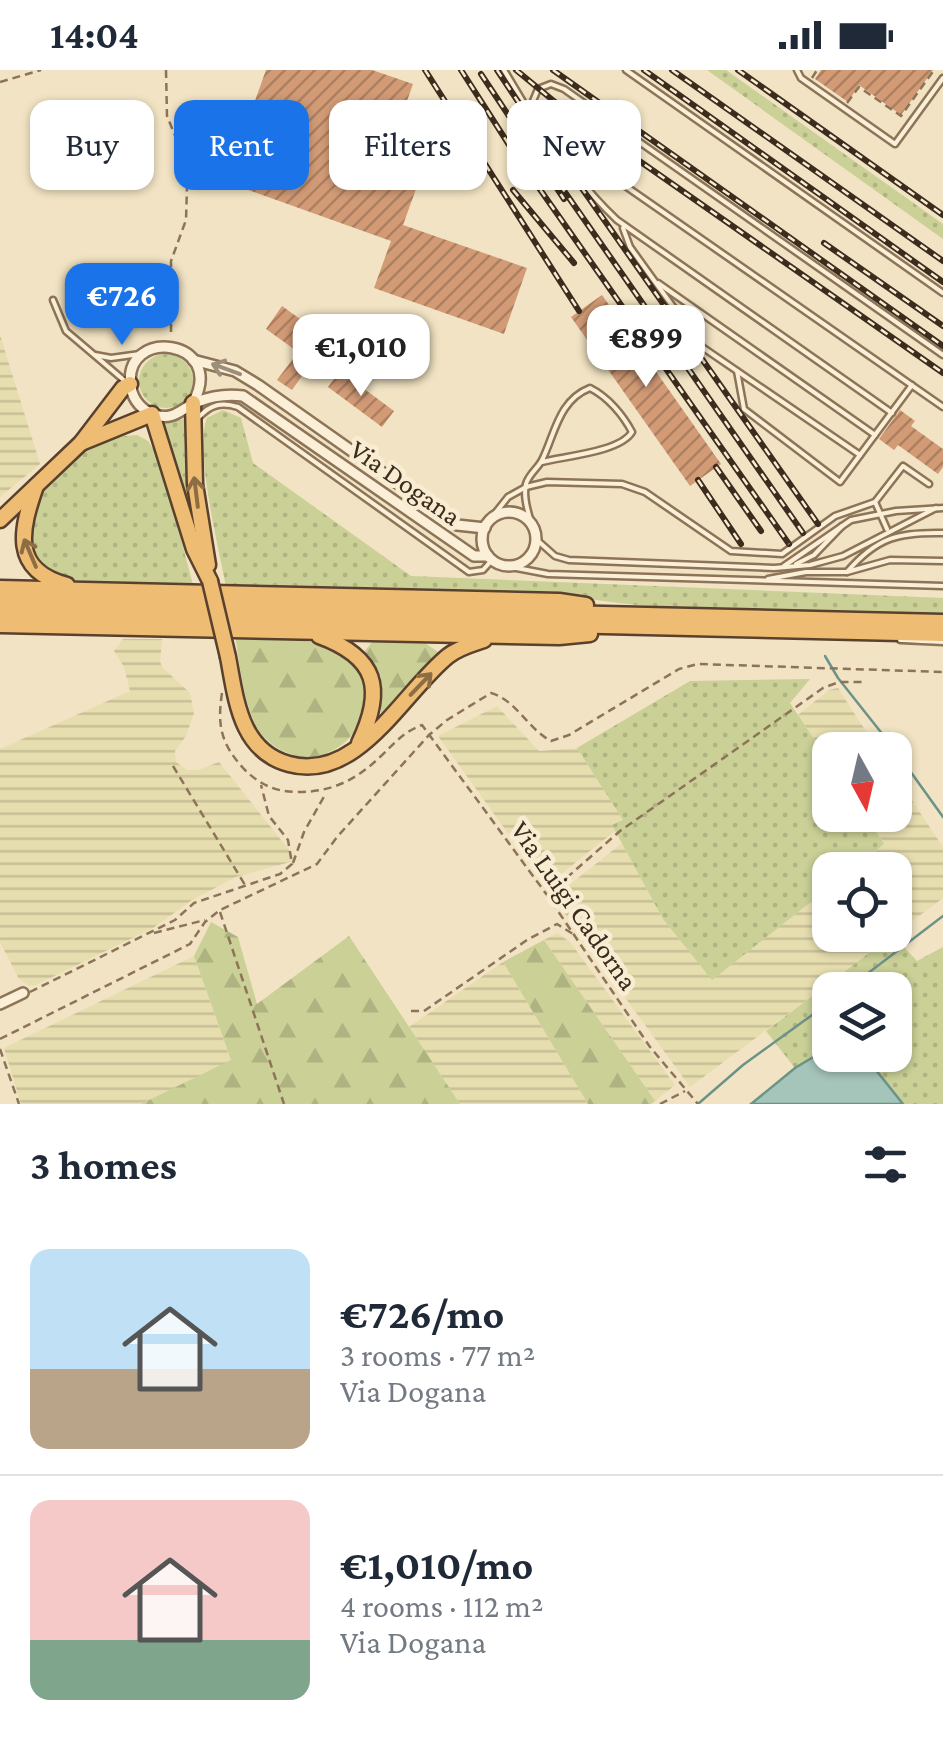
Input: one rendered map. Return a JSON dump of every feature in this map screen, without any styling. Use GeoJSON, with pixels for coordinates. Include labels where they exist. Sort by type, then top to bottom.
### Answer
{"type":"FeatureCollection","features":[{"type":"Feature","properties":{"kind":"highway"},"geometry":{"type":"LineString","coordinates":[[0,520],[81,443],[130,384]]}},
{"type":"Feature","properties":{"kind":"highway"},"geometry":{"type":"LineString","coordinates":[[195,402],[194,484],[210,581],[243,724],[269,756],[308,768],[326,765],[356,748],[450,654],[496,636]]}},
{"type":"Feature","properties":{"kind":"highway"},"geometry":{"type":"LineString","coordinates":[[81,443],[152,414],[194,549],[210,581]]}},
{"type":"Feature","properties":{"kind":"highway"},"geometry":{"type":"LineString","coordinates":[[120,427],[143,432],[160,442]]}},
{"type":"Feature","properties":{"kind":"highway"},"geometry":{"type":"LineString","coordinates":[[36,486],[23,524],[24,546],[40,572],[64,585],[146,592]]}},
{"type":"Feature","properties":{"kind":"highway"},"geometry":{"type":"LineString","coordinates":[[0,588],[559,602],[651,621]]}},
{"type":"Feature","properties":{"kind":"highway"},"geometry":{"type":"LineString","coordinates":[[0,600],[651,621],[943,638]]}},
{"type":"Feature","properties":{"kind":"highway"},"geometry":{"type":"LineString","coordinates":[[0,612],[943,622]]}},
{"type":"Feature","properties":{"kind":"highway"},"geometry":{"type":"LineString","coordinates":[[0,625],[559,637],[651,621]]}},
{"type":"Feature","properties":{"kind":"highway"},"geometry":{"type":"LineString","coordinates":[[308,632],[354,652],[366,665],[374,698],[370,721],[356,748]]}},
{"type":"Feature","properties":{"kind":"street"},"geometry":{"type":"LineString","coordinates":[[171,346],[193,360],[201,381],[195,402],[174,416],[152,414],[136,402],[130,384],[136,361],[145,352],[171,346]]}},
{"type":"Feature","properties":{"kind":"street","name":"Via Dogana"},"geometry":{"type":"LineString","coordinates":[[193,360],[235,371],[258,384],[457,525],[487,524]]}},
{"type":"Feature","properties":{"kind":"street","name":"Via Dogana"},"geometry":{"type":"LineString","coordinates":[[195,402],[225,395],[251,400],[459,546],[479,558],[490,558],[506,566]]}},
{"type":"Feature","properties":{"kind":"street","name":"Via Dogana"},"geometry":{"type":"LineString","coordinates":[[490,558],[482,540],[494,517],[514,512],[531,523]]}},
{"type":"Feature","properties":{"kind":"street"},"geometry":{"type":"LineString","coordinates":[[506,566],[527,560],[536,540],[531,523]]}},
{"type":"Feature","properties":{"kind":"street"},"geometry":{"type":"LineString","coordinates":[[0,1004],[24,992]]}},
{"type":"Feature","properties":{"kind":"lane"},"geometry":{"type":"LineString","coordinates":[[504,70],[522,100]]}},
{"type":"Feature","properties":{"kind":"lane"},"geometry":{"type":"LineString","coordinates":[[626,70],[943,293]]}},
{"type":"Feature","properties":{"kind":"lane"},"geometry":{"type":"LineString","coordinates":[[798,70],[801,78],[895,144],[943,78]]}},
{"type":"Feature","properties":{"kind":"lane"},"geometry":{"type":"LineString","coordinates":[[534,100],[538,89],[552,84],[580,100]]}},
{"type":"Feature","properties":{"kind":"lane"},"geometry":{"type":"LineString","coordinates":[[641,143],[943,355]]}},
{"type":"Feature","properties":{"kind":"lane"},"geometry":{"type":"LineString","coordinates":[[589,190],[622,224],[892,413]]}},
{"type":"Feature","properties":{"kind":"lane"},"geometry":{"type":"LineString","coordinates":[[633,190],[943,407]]}},
{"type":"Feature","properties":{"kind":"lane"},"geometry":{"type":"LineString","coordinates":[[622,224],[630,247],[702,347],[860,455]]}},
{"type":"Feature","properties":{"kind":"lane"},"geometry":{"type":"LineString","coordinates":[[654,280],[875,435]]}},
{"type":"Feature","properties":{"kind":"lane"},"geometry":{"type":"LineString","coordinates":[[52,300],[66,331],[121,381],[130,384]]}},
{"type":"Feature","properties":{"kind":"lane"},"geometry":{"type":"LineString","coordinates":[[94,355],[111,358],[145,352]]}},
{"type":"Feature","properties":{"kind":"lane"},"geometry":{"type":"LineString","coordinates":[[737,370],[744,409],[840,482],[912,385]]}},
{"type":"Feature","properties":{"kind":"lane"},"geometry":{"type":"LineString","coordinates":[[531,523],[526,487],[542,462],[553,427],[583,390],[597,392],[631,429],[631,436],[621,443],[542,462]]}},
{"type":"Feature","properties":{"kind":"lane"},"geometry":{"type":"LineString","coordinates":[[195,402],[238,407],[469,572],[483,570],[490,558]]}},
{"type":"Feature","properties":{"kind":"lane"},"geometry":{"type":"LineString","coordinates":[[193,424],[204,411],[226,403]]}},
{"type":"Feature","properties":{"kind":"lane"},"geometry":{"type":"LineString","coordinates":[[487,524],[508,498],[526,487],[553,482],[622,484],[638,489],[736,553],[782,554],[835,516],[875,502],[902,466],[929,484]]}},
{"type":"Feature","properties":{"kind":"lane"},"geometry":{"type":"LineString","coordinates":[[875,502],[888,531]]}},
{"type":"Feature","properties":{"kind":"lane"},"geometry":{"type":"LineString","coordinates":[[536,540],[556,556],[569,560],[779,568],[835,560],[936,508]]}},
{"type":"Feature","properties":{"kind":"lane"},"geometry":{"type":"LineString","coordinates":[[779,568],[845,523],[878,514],[943,508]]}},
{"type":"Feature","properties":{"kind":"lane"},"geometry":{"type":"LineString","coordinates":[[847,572],[864,553],[896,535],[943,533]]}},
{"type":"Feature","properties":{"kind":"lane","name":"Via Dogana"},"geometry":{"type":"LineString","coordinates":[[759,582],[806,572],[847,572],[890,560],[943,561]]}},
{"type":"Feature","properties":{"kind":"lane","name":"Via Dogana"},"geometry":{"type":"LineString","coordinates":[[506,566],[548,574],[943,586]]}},
{"type":"Feature","properties":{"kind":"path"},"geometry":{"type":"LineString","coordinates":[[0,82],[41,70]]}},
{"type":"Feature","properties":{"kind":"path"},"geometry":{"type":"LineString","coordinates":[[166,70],[168,116],[183,155],[188,187],[186,220],[171,261],[171,346]]}},
{"type":"Feature","properties":{"kind":"path"},"geometry":{"type":"LineString","coordinates":[[812,78],[817,70]]}},
{"type":"Feature","properties":{"kind":"path"},"geometry":{"type":"LineString","coordinates":[[836,94],[848,103],[860,87],[901,116],[934,70]]}},
{"type":"Feature","properties":{"kind":"path"},"geometry":{"type":"LineString","coordinates":[[0,1039],[190,944],[207,920],[220,910],[317,864],[429,735],[491,692],[502,696],[541,736],[551,741],[569,735],[679,668],[698,664],[943,672]]}},
{"type":"Feature","properties":{"kind":"path"},"geometry":{"type":"LineString","coordinates":[[547,896],[620,831],[823,688],[839,682],[864,682]]}},
{"type":"Feature","properties":{"kind":"path"},"geometry":{"type":"LineString","coordinates":[[222,696],[219,729],[226,748],[260,784],[278,791],[328,790]]}},
{"type":"Feature","properties":{"kind":"path","name":"Via Luigi Cadorna"},"geometry":{"type":"LineString","coordinates":[[328,790],[347,782],[380,758],[399,737],[422,725],[547,896],[650,1047],[698,1104]]}},
{"type":"Feature","properties":{"kind":"path"},"geometry":{"type":"LineString","coordinates":[[173,766],[245,886]]}},
{"type":"Feature","properties":{"kind":"path"},"geometry":{"type":"LineString","coordinates":[[260,784],[269,816],[288,840],[292,864]]}},
{"type":"Feature","properties":{"kind":"path"},"geometry":{"type":"LineString","coordinates":[[24,992],[175,920],[194,903],[280,874],[292,864],[304,832],[328,790]]}},
{"type":"Feature","properties":{"kind":"path"},"geometry":{"type":"LineString","coordinates":[[220,910],[284,1104]]}},
{"type":"Feature","properties":{"kind":"path"},"geometry":{"type":"LineString","coordinates":[[148,934],[207,920]]}},
{"type":"Feature","properties":{"kind":"path"},"geometry":{"type":"LineString","coordinates":[[411,1011],[424,1011],[556,924],[574,935]]}},
{"type":"Feature","properties":{"kind":"path"},"geometry":{"type":"LineString","coordinates":[[0,1049],[19,1104]]}},
{"type":"Feature","properties":{"kind":"path"},"geometry":{"type":"LineString","coordinates":[[660,1104],[688,1090]]}},
{"type":"Feature","properties":{"kind":"shaded area"},"geometry":{"type":"Polygon","coordinates":[[[0,335],[40,464],[0,497],[0,335]]]}},
{"type":"Feature","properties":{"kind":"shaded area"},"geometry":{"type":"Polygon","coordinates":[[[123,639],[162,639],[163,668],[190,693],[194,713],[186,736],[175,751],[176,762],[187,770],[198,770],[219,762],[297,860],[236,877],[192,900],[153,928],[29,986],[19,979],[0,942],[0,749],[130,691],[124,667],[114,651],[123,639]]]}},
{"type":"Feature","properties":{"kind":"shaded area"},"geometry":{"type":"Polygon","coordinates":[[[838,688],[866,732],[812,732],[812,736],[798,715],[829,690],[838,688]]]}},
{"type":"Feature","properties":{"kind":"shaded area"},"geometry":{"type":"Polygon","coordinates":[[[497,706],[539,751],[577,748],[624,821],[613,825],[615,831],[546,886],[438,736],[497,706]]]}},
{"type":"Feature","properties":{"kind":"shaded area"},"geometry":{"type":"Polygon","coordinates":[[[912,800],[943,847],[943,898],[912,921],[912,852],[874,852],[884,844],[876,832],[912,832],[912,800]]]}},
{"type":"Feature","properties":{"kind":"shaded area"},"geometry":{"type":"Polygon","coordinates":[[[622,843],[663,919],[712,979],[812,901],[812,952],[871,952],[844,972],[812,972],[812,996],[690,1087],[553,898],[622,843]]]}},
{"type":"Feature","properties":{"kind":"shaded area"},"geometry":{"type":"Polygon","coordinates":[[[557,933],[570,942],[675,1085],[655,1101],[544,940],[557,933]]]}},
{"type":"Feature","properties":{"kind":"shaded area"},"geometry":{"type":"Polygon","coordinates":[[[194,956],[231,1061],[141,1104],[21,1104],[4,1048],[194,956]]]}},
{"type":"Feature","properties":{"kind":"shaded area"},"geometry":{"type":"Polygon","coordinates":[[[503,962],[588,1104],[460,1104],[409,1027],[503,962]]]}},
{"type":"Feature","properties":{"kind":"green space"},"geometry":{"type":"Polygon","coordinates":[[[707,70],[726,70],[943,224],[943,239],[707,70]]]}},
{"type":"Feature","properties":{"kind":"green space"},"geometry":{"type":"Polygon","coordinates":[[[166,354],[185,362],[193,381],[185,400],[166,408],[147,400],[139,381],[147,362],[166,354]]]}},
{"type":"Feature","properties":{"kind":"green space"},"geometry":{"type":"Polygon","coordinates":[[[223,410],[241,418],[253,463],[411,576],[943,598],[943,615],[714,611],[577,597],[226,586],[204,453],[207,418],[223,410]]]}},
{"type":"Feature","properties":{"kind":"green space"},"geometry":{"type":"Polygon","coordinates":[[[185,419],[188,485],[200,552],[160,422],[185,419]]]}},
{"type":"Feature","properties":{"kind":"green space"},"geometry":{"type":"Polygon","coordinates":[[[137,435],[148,441],[160,459],[193,585],[96,585],[49,574],[35,558],[30,539],[32,519],[52,481],[83,451],[109,439],[137,435]]]}},
{"type":"Feature","properties":{"kind":"green space"},"geometry":{"type":"Polygon","coordinates":[[[235,635],[316,643],[353,664],[366,686],[365,709],[356,730],[338,747],[316,756],[291,754],[265,738],[248,704],[235,635]]]}},
{"type":"Feature","properties":{"kind":"green space"},"geometry":{"type":"Polygon","coordinates":[[[373,641],[425,643],[438,652],[381,715],[381,676],[364,652],[373,641]]]}},
{"type":"Feature","properties":{"kind":"green space"},"geometry":{"type":"Polygon","coordinates":[[[810,679],[790,703],[812,736],[812,832],[876,832],[884,844],[874,852],[812,852],[812,901],[712,980],[663,919],[612,825],[623,820],[577,748],[690,681],[810,679]]]}},
{"type":"Feature","properties":{"kind":"green space"},"geometry":{"type":"Polygon","coordinates":[[[211,922],[238,937],[257,1004],[349,936],[460,1104],[141,1104],[231,1060],[194,956],[211,922]]]}},
{"type":"Feature","properties":{"kind":"green space"},"geometry":{"type":"Polygon","coordinates":[[[544,940],[655,1101],[651,1104],[588,1104],[503,962],[544,940]]]}},
{"type":"Feature","properties":{"kind":"green space"},"geometry":{"type":"Polygon","coordinates":[[[943,947],[943,1104],[903,1104],[878,1072],[912,1072],[912,972],[844,972],[871,952],[909,952],[917,961],[943,947]]]}},
{"type":"Feature","properties":{"kind":"green space"},"geometry":{"type":"Polygon","coordinates":[[[812,996],[812,1058],[795,1068],[766,1031],[812,996]]]}},
{"type":"Feature","properties":{"kind":"water"},"geometry":{"type":"Polygon","coordinates":[[[812,1058],[812,1072],[878,1072],[903,1104],[751,1104],[812,1058]]]}},
{"type":"Feature","properties":{"kind":"building"},"geometry":{"type":"Polygon","coordinates":[[[266,70],[372,70],[413,84],[407,100],[329,100],[329,190],[416,190],[403,225],[527,268],[504,334],[374,288],[391,241],[248,190],[309,190],[309,100],[255,100],[266,70]]]}},
{"type":"Feature","properties":{"kind":"building"},"geometry":{"type":"Polygon","coordinates":[[[821,70],[933,70],[901,115],[859,85],[848,102],[815,79],[821,70]]]}},
{"type":"Feature","properties":{"kind":"building"},"geometry":{"type":"Polygon","coordinates":[[[602,295],[721,464],[690,486],[571,317],[602,295]]]}},
{"type":"Feature","properties":{"kind":"building"},"geometry":{"type":"Polygon","coordinates":[[[282,306],[314,329],[311,334],[325,344],[292,390],[277,380],[298,352],[266,329],[282,306]]]}},
{"type":"Feature","properties":{"kind":"building"},"geometry":{"type":"Polygon","coordinates":[[[340,371],[394,411],[382,427],[328,387],[340,371]]]}},
{"type":"Feature","properties":{"kind":"building"},"geometry":{"type":"Polygon","coordinates":[[[900,410],[915,421],[911,426],[943,449],[943,467],[938,474],[898,445],[894,450],[879,439],[900,410]]]}},
{"type":"Feature","properties":{"kind":"waterway"},"geometry":{"type":"LineString","coordinates":[[825,656],[881,732]]}},
{"type":"Feature","properties":{"kind":"waterway"},"geometry":{"type":"LineString","coordinates":[[912,774],[943,817]]}},
{"type":"Feature","properties":{"kind":"waterway"},"geometry":{"type":"LineString","coordinates":[[870,972],[943,916]]}},
{"type":"Feature","properties":{"kind":"waterway"},"geometry":{"type":"LineString","coordinates":[[698,1104],[743,1065],[812,1015]]}},
{"type":"Feature","properties":{"kind":"railway"},"geometry":{"type":"LineString","coordinates":[[425,70],[579,311]]}},
{"type":"Feature","properties":{"kind":"railway"},"geometry":{"type":"LineString","coordinates":[[461,70],[513,151],[789,544]]}},
{"type":"Feature","properties":{"kind":"railway"},"geometry":{"type":"LineString","coordinates":[[497,70],[818,524]]}},
{"type":"Feature","properties":{"kind":"railway"},"geometry":{"type":"LineString","coordinates":[[516,70],[555,102],[943,373]]}},
{"type":"Feature","properties":{"kind":"railway"},"geometry":{"type":"LineString","coordinates":[[553,70],[943,346]]}},
{"type":"Feature","properties":{"kind":"railway"},"geometry":{"type":"LineString","coordinates":[[644,70],[943,282]]}},
{"type":"Feature","properties":{"kind":"railway"},"geometry":{"type":"LineString","coordinates":[[672,70],[943,261]]}},
{"type":"Feature","properties":{"kind":"railway"},"geometry":{"type":"LineString","coordinates":[[738,70],[943,215]]}},
{"type":"Feature","properties":{"kind":"railway"},"geometry":{"type":"LineString","coordinates":[[481,74],[564,199]]}},
{"type":"Feature","properties":{"kind":"railway"},"geometry":{"type":"LineString","coordinates":[[513,190],[574,263]]}},
{"type":"Feature","properties":{"kind":"railway"},"geometry":{"type":"LineString","coordinates":[[563,190],[803,533]]}},
{"type":"Feature","properties":{"kind":"railway"},"geometry":{"type":"LineString","coordinates":[[824,243],[943,326]]}},
{"type":"Feature","properties":{"kind":"railway"},"geometry":{"type":"LineString","coordinates":[[716,467],[761,531]]}},
{"type":"Feature","properties":{"kind":"railway"},"geometry":{"type":"LineString","coordinates":[[698,480],[741,544]]}}]}
